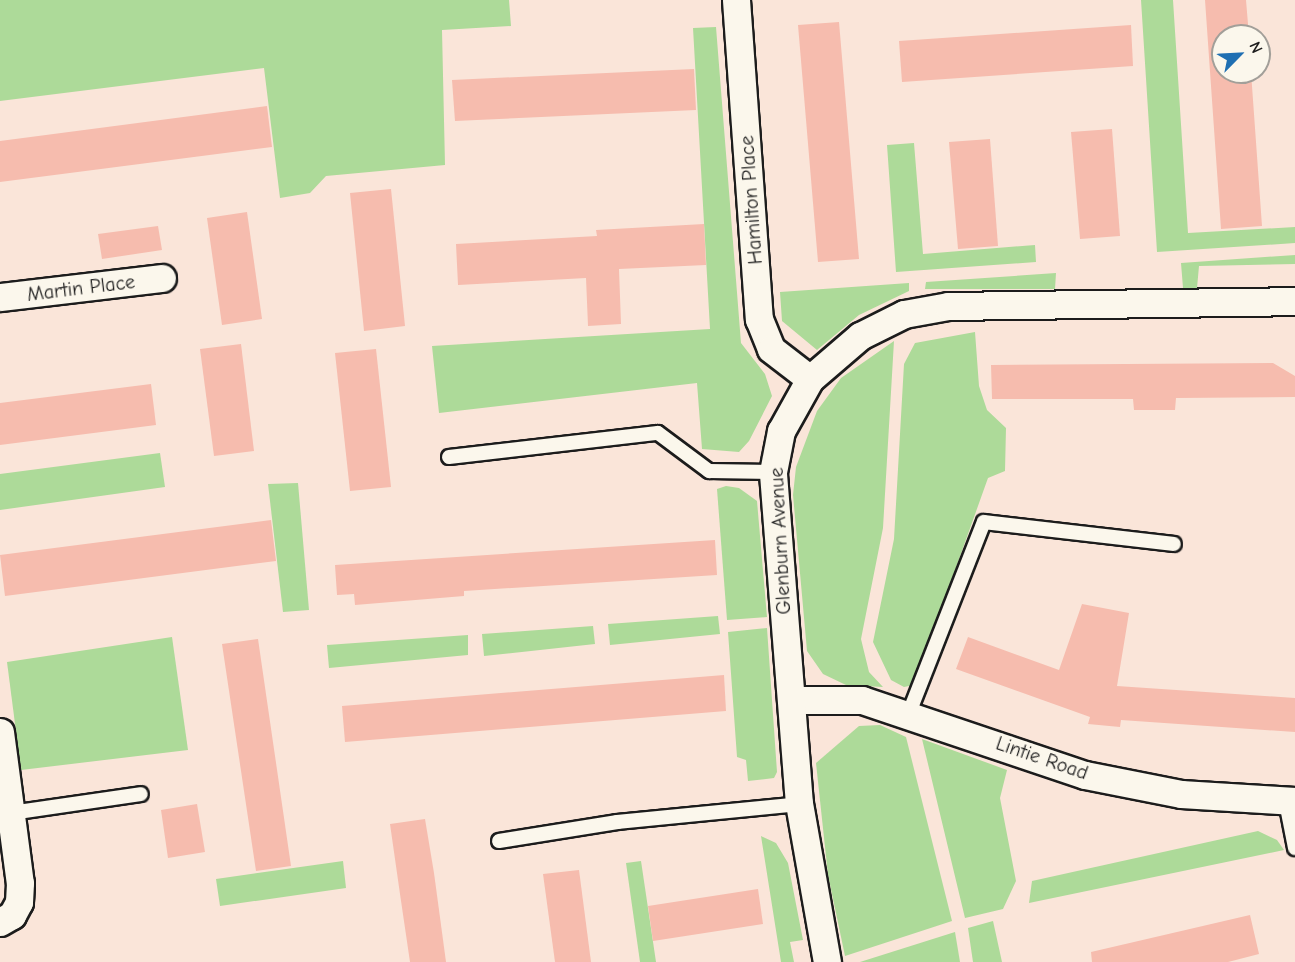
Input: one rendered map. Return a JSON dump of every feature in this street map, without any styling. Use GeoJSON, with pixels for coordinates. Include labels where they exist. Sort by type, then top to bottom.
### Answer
{"type":"FeatureCollection","features":[{"type":"Feature","properties":{"kind":"street","name":"Hamilton Place"},"geometry":{"type":"LineString","coordinates":[[736,0],[759,319],[771,350],[810,379]]}},
{"type":"Feature","properties":{"kind":"street","name":"Martin Place"},"geometry":{"type":"LineString","coordinates":[[0,297],[162,278]]}},
{"type":"Feature","properties":{"kind":"street","name":"Glenburn Avenue"},"geometry":{"type":"LineString","coordinates":[[827,962],[798,804],[793,700],[773,471],[781,431],[810,379],[860,336],[904,314],[948,306],[1295,301]]}},
{"type":"Feature","properties":{"kind":"street","name":"Lintie Road"},"geometry":{"type":"LineString","coordinates":[[793,700],[862,700],[909,713],[1085,775],[1181,794],[1290,802]]}},
{"type":"Feature","properties":{"kind":"street"},"geometry":{"type":"LineString","coordinates":[[0,732],[11,813],[19,902],[12,915],[0,922]]}},
{"type":"Feature","properties":{"kind":"lane"},"geometry":{"type":"LineString","coordinates":[[449,458],[658,433],[709,471],[773,471]]}},
{"type":"Feature","properties":{"kind":"lane"},"geometry":{"type":"LineString","coordinates":[[909,713],[984,522],[1174,544]]}},
{"type":"Feature","properties":{"kind":"lane"},"geometry":{"type":"LineString","coordinates":[[11,813],[141,794]]}},
{"type":"Feature","properties":{"kind":"lane"},"geometry":{"type":"LineString","coordinates":[[1290,802],[1295,848]]}},
{"type":"Feature","properties":{"kind":"lane"},"geometry":{"type":"LineString","coordinates":[[499,841],[617,822],[798,804]]}},
{"type":"Feature","properties":{"kind":"green space"},"geometry":{"type":"Polygon","coordinates":[[[0,0],[509,0],[511,26],[442,30],[445,165],[326,176],[310,193],[280,198],[264,68],[0,101],[0,0]]]}},
{"type":"Feature","properties":{"kind":"green space"},"geometry":{"type":"Polygon","coordinates":[[[1141,0],[1173,0],[1188,233],[1295,227],[1295,243],[1157,252],[1141,0]]]}},
{"type":"Feature","properties":{"kind":"green space"},"geometry":{"type":"Polygon","coordinates":[[[716,27],[741,343],[765,374],[772,396],[749,441],[739,452],[702,449],[697,383],[439,413],[432,346],[710,329],[693,28],[716,27]]]}},
{"type":"Feature","properties":{"kind":"green space"},"geometry":{"type":"Polygon","coordinates":[[[914,143],[923,254],[1035,245],[1036,262],[896,272],[887,145],[914,143]]]}},
{"type":"Feature","properties":{"kind":"green space"},"geometry":{"type":"Polygon","coordinates":[[[1295,255],[1295,264],[1199,266],[1197,288],[1183,288],[1181,263],[1295,255]]]}},
{"type":"Feature","properties":{"kind":"green space"},"geometry":{"type":"Polygon","coordinates":[[[1056,273],[1055,289],[925,289],[926,282],[1056,273]]]}},
{"type":"Feature","properties":{"kind":"green space"},"geometry":{"type":"Polygon","coordinates":[[[909,283],[909,291],[859,315],[817,350],[782,321],[780,292],[909,283]]]}},
{"type":"Feature","properties":{"kind":"green space"},"geometry":{"type":"Polygon","coordinates":[[[975,332],[979,386],[987,410],[1006,428],[1005,471],[988,478],[914,685],[904,687],[891,680],[873,642],[894,539],[904,364],[915,343],[975,332]]]}},
{"type":"Feature","properties":{"kind":"green space"},"geometry":{"type":"Polygon","coordinates":[[[894,341],[883,528],[861,639],[869,672],[883,687],[846,685],[823,674],[807,651],[793,495],[796,467],[817,411],[841,378],[894,341]]]}},
{"type":"Feature","properties":{"kind":"green space"},"geometry":{"type":"Polygon","coordinates":[[[160,453],[165,487],[0,510],[0,474],[160,453]]]}},
{"type":"Feature","properties":{"kind":"green space"},"geometry":{"type":"Polygon","coordinates":[[[298,483],[309,610],[283,612],[268,484],[298,483]]]}},
{"type":"Feature","properties":{"kind":"green space"},"geometry":{"type":"Polygon","coordinates":[[[726,486],[739,488],[757,501],[767,617],[727,620],[717,489],[726,486]]]}},
{"type":"Feature","properties":{"kind":"green space"},"geometry":{"type":"Polygon","coordinates":[[[718,616],[720,634],[610,645],[608,624],[718,616]]]}},
{"type":"Feature","properties":{"kind":"green space"},"geometry":{"type":"Polygon","coordinates":[[[593,626],[595,644],[484,656],[482,634],[593,626]]]}},
{"type":"Feature","properties":{"kind":"green space"},"geometry":{"type":"Polygon","coordinates":[[[767,628],[777,772],[774,778],[748,781],[746,760],[737,757],[728,632],[767,628]]]}},
{"type":"Feature","properties":{"kind":"green space"},"geometry":{"type":"Polygon","coordinates":[[[468,635],[468,655],[329,668],[327,645],[468,635]]]}},
{"type":"Feature","properties":{"kind":"green space"},"geometry":{"type":"Polygon","coordinates":[[[172,637],[188,750],[21,770],[7,662],[172,637]]]}},
{"type":"Feature","properties":{"kind":"green space"},"geometry":{"type":"Polygon","coordinates":[[[880,725],[906,737],[952,921],[845,956],[828,875],[816,763],[859,726],[880,725]]]}},
{"type":"Feature","properties":{"kind":"green space"},"geometry":{"type":"Polygon","coordinates":[[[922,739],[1007,770],[1000,798],[1016,881],[1003,909],[965,918],[922,739]]]}},
{"type":"Feature","properties":{"kind":"green space"},"geometry":{"type":"Polygon","coordinates":[[[1258,831],[1277,840],[1284,850],[1029,903],[1032,881],[1258,831]]]}},
{"type":"Feature","properties":{"kind":"green space"},"geometry":{"type":"Polygon","coordinates":[[[761,836],[776,843],[788,863],[803,940],[790,942],[794,962],[781,962],[761,836]]]}},
{"type":"Feature","properties":{"kind":"green space"},"geometry":{"type":"Polygon","coordinates":[[[343,861],[346,888],[220,906],[216,879],[343,861]]]}},
{"type":"Feature","properties":{"kind":"green space"},"geometry":{"type":"Polygon","coordinates":[[[641,861],[656,962],[640,962],[626,863],[641,861]]]}},
{"type":"Feature","properties":{"kind":"green space"},"geometry":{"type":"Polygon","coordinates":[[[993,921],[1002,962],[973,962],[968,928],[993,921]]]}},
{"type":"Feature","properties":{"kind":"green space"},"geometry":{"type":"Polygon","coordinates":[[[955,932],[960,962],[860,962],[955,932]]]}},
{"type":"Feature","properties":{"kind":"building"},"geometry":{"type":"Polygon","coordinates":[[[1205,0],[1246,0],[1248,24],[1211,24],[1211,84],[1252,84],[1262,226],[1221,229],[1205,0]]]}},
{"type":"Feature","properties":{"kind":"building"},"geometry":{"type":"Polygon","coordinates":[[[839,22],[859,259],[818,262],[798,25],[839,22]]]}},
{"type":"Feature","properties":{"kind":"building"},"geometry":{"type":"Polygon","coordinates":[[[1131,25],[1133,66],[902,82],[899,41],[1131,25]]]}},
{"type":"Feature","properties":{"kind":"building"},"geometry":{"type":"Polygon","coordinates":[[[694,69],[696,110],[455,121],[452,80],[694,69]]]}},
{"type":"Feature","properties":{"kind":"building"},"geometry":{"type":"Polygon","coordinates":[[[267,106],[272,147],[0,182],[0,141],[267,106]]]}},
{"type":"Feature","properties":{"kind":"building"},"geometry":{"type":"Polygon","coordinates":[[[1112,129],[1120,236],[1080,239],[1071,132],[1112,129]]]}},
{"type":"Feature","properties":{"kind":"building"},"geometry":{"type":"Polygon","coordinates":[[[990,139],[998,246],[958,249],[949,142],[990,139]]]}},
{"type":"Feature","properties":{"kind":"building"},"geometry":{"type":"Polygon","coordinates":[[[391,189],[405,326],[364,331],[350,193],[391,189]]]}},
{"type":"Feature","properties":{"kind":"building"},"geometry":{"type":"Polygon","coordinates":[[[247,212],[262,319],[222,325],[207,218],[247,212]]]}},
{"type":"Feature","properties":{"kind":"building"},"geometry":{"type":"Polygon","coordinates":[[[704,224],[706,265],[619,269],[621,324],[588,326],[586,278],[458,285],[456,244],[597,236],[596,230],[704,224]]]}},
{"type":"Feature","properties":{"kind":"building"},"geometry":{"type":"Polygon","coordinates":[[[158,226],[162,250],[102,259],[98,234],[158,226]]]}},
{"type":"Feature","properties":{"kind":"building"},"geometry":{"type":"Polygon","coordinates":[[[241,344],[254,451],[214,456],[200,349],[241,344]]]}},
{"type":"Feature","properties":{"kind":"building"},"geometry":{"type":"Polygon","coordinates":[[[376,349],[391,487],[350,491],[335,353],[376,349]]]}},
{"type":"Feature","properties":{"kind":"building"},"geometry":{"type":"Polygon","coordinates":[[[1273,363],[1295,376],[1295,397],[1176,398],[1175,410],[1134,410],[1133,399],[992,399],[991,365],[1273,363]]]}},
{"type":"Feature","properties":{"kind":"building"},"geometry":{"type":"Polygon","coordinates":[[[151,384],[156,425],[0,445],[0,403],[151,384]]]}},
{"type":"Feature","properties":{"kind":"building"},"geometry":{"type":"Polygon","coordinates":[[[271,520],[276,561],[5,596],[0,555],[271,520]]]}},
{"type":"Feature","properties":{"kind":"building"},"geometry":{"type":"Polygon","coordinates":[[[715,540],[717,575],[464,591],[464,596],[355,605],[354,594],[337,595],[335,565],[715,540]]]}},
{"type":"Feature","properties":{"kind":"building"},"geometry":{"type":"Polygon","coordinates":[[[1082,604],[1129,613],[1117,686],[1295,698],[1295,732],[1121,720],[1120,727],[1088,724],[1090,717],[956,669],[968,637],[1059,670],[1082,604]]]}},
{"type":"Feature","properties":{"kind":"building"},"geometry":{"type":"Polygon","coordinates":[[[258,639],[291,866],[256,871],[222,644],[258,639]]]}},
{"type":"Feature","properties":{"kind":"building"},"geometry":{"type":"Polygon","coordinates":[[[724,675],[726,711],[345,742],[342,706],[724,675]]]}},
{"type":"Feature","properties":{"kind":"building"},"geometry":{"type":"Polygon","coordinates":[[[197,804],[205,852],[168,858],[161,810],[197,804]]]}},
{"type":"Feature","properties":{"kind":"building"},"geometry":{"type":"Polygon","coordinates":[[[425,819],[446,962],[410,962],[400,894],[390,824],[425,819]]]}},
{"type":"Feature","properties":{"kind":"building"},"geometry":{"type":"Polygon","coordinates":[[[579,870],[591,962],[555,962],[543,874],[579,870]]]}},
{"type":"Feature","properties":{"kind":"building"},"geometry":{"type":"Polygon","coordinates":[[[758,889],[763,924],[653,941],[648,906],[758,889]]]}},
{"type":"Feature","properties":{"kind":"building"},"geometry":{"type":"Polygon","coordinates":[[[1250,915],[1259,954],[1228,962],[1092,962],[1091,952],[1250,915]]]}}]}
